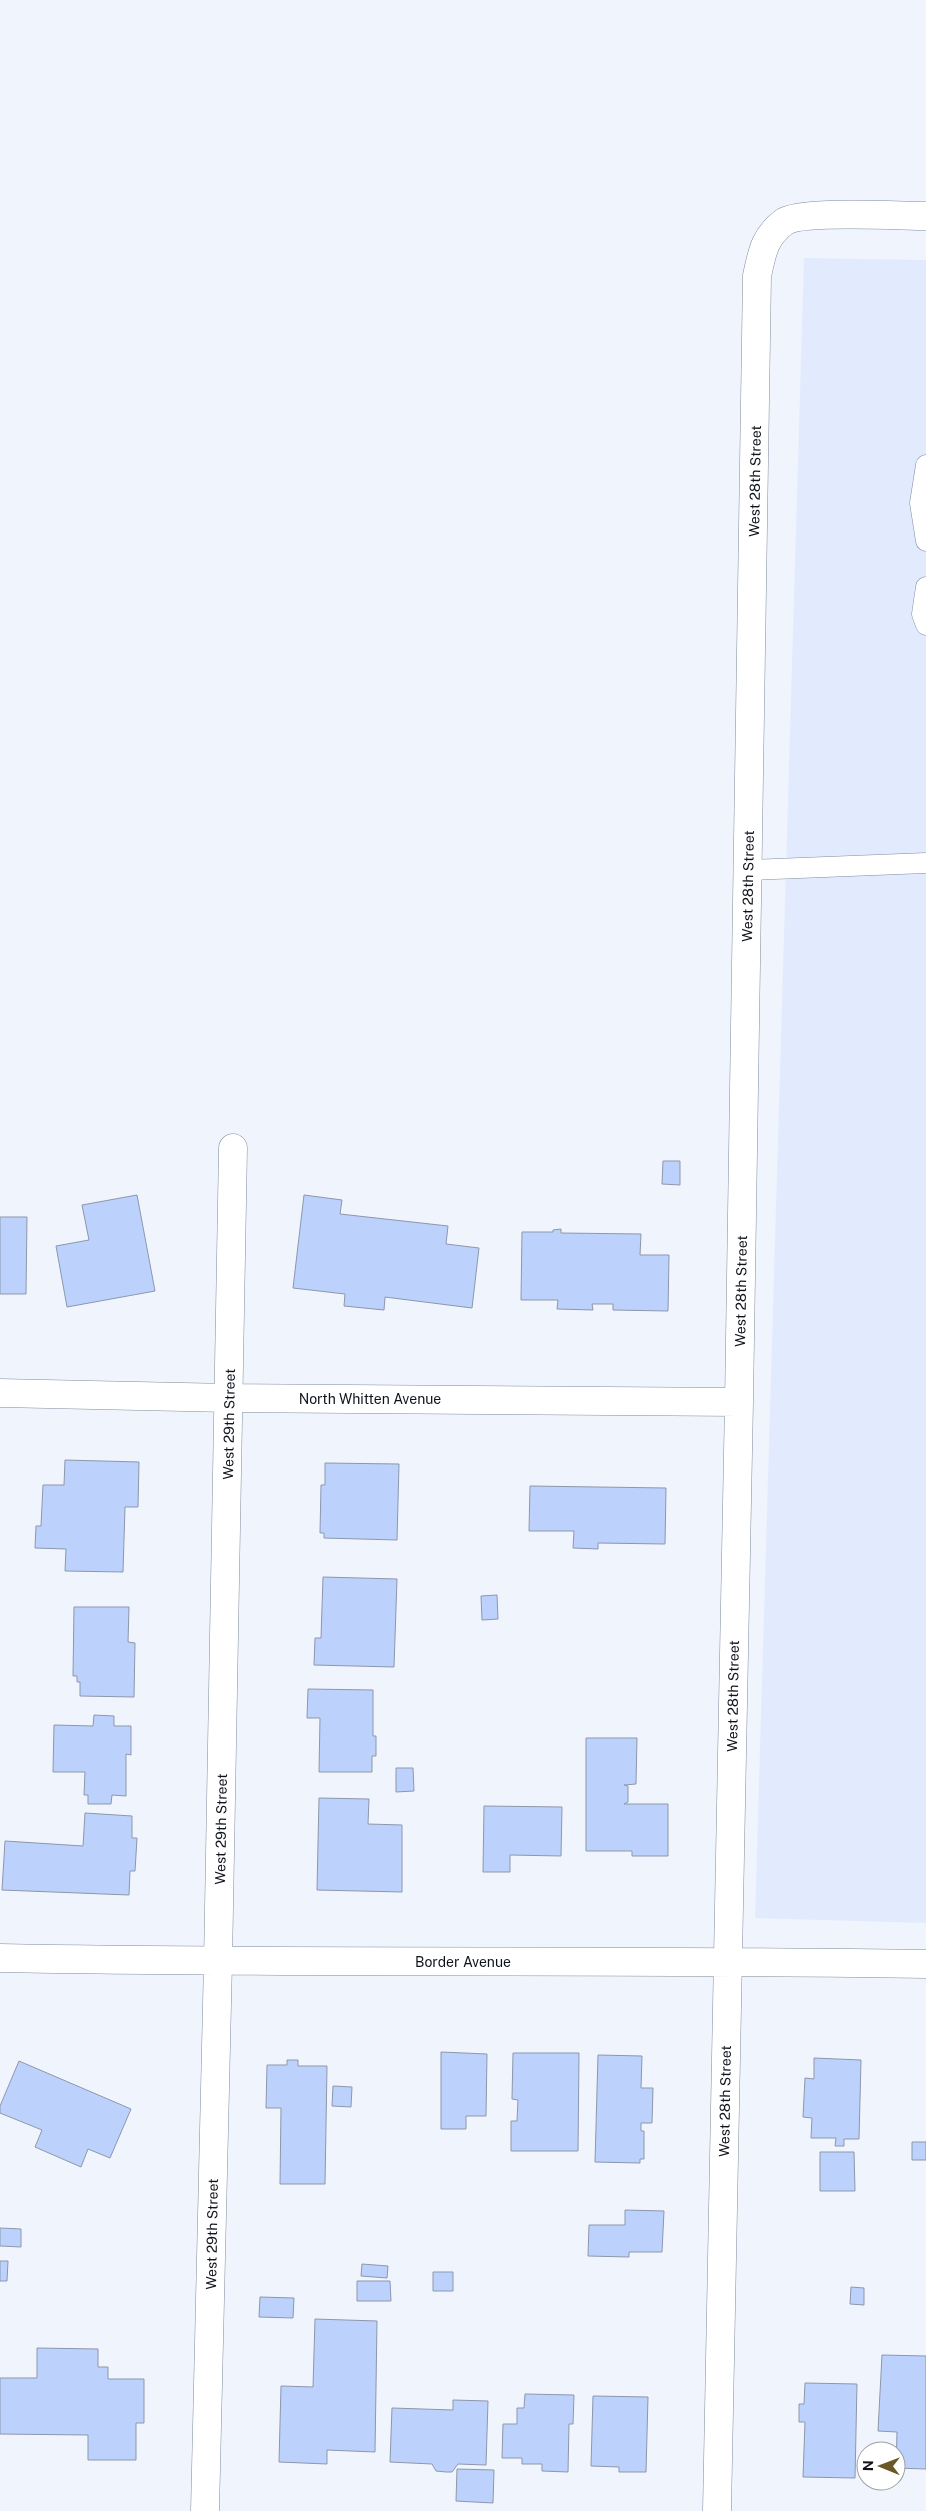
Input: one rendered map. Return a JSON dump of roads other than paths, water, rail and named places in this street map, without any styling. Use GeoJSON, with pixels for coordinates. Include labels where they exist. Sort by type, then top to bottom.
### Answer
{"type":"FeatureCollection","features":[{"type":"Feature","properties":{"kind":"street","name":"West 28th Street"},"geometry":{"type":"LineString","coordinates":[[717,2511],[749,870],[757,276],[763,245],[785,221],[820,215],[926,216]]}},
{"type":"Feature","properties":{"kind":"street","name":"West 29th Street"},"geometry":{"type":"LineString","coordinates":[[205,2511],[218,1962],[233,1148]]}},
{"type":"Feature","properties":{"kind":"street","name":"North Whitten Avenue"},"geometry":{"type":"LineString","coordinates":[[0,1394],[229,1398],[739,1402]]}},
{"type":"Feature","properties":{"kind":"street","name":"Border Avenue"},"geometry":{"type":"LineString","coordinates":[[0,1958],[218,1962],[728,1961],[926,1964]]}},
{"type":"Feature","properties":{"kind":"lane"},"geometry":{"type":"LineString","coordinates":[[926,465],[920,503],[926,541]]}},
{"type":"Feature","properties":{"kind":"lane"},"geometry":{"type":"LineString","coordinates":[[926,587],[922,614],[926,624]]}},
{"type":"Feature","properties":{"kind":"lane"},"geometry":{"type":"LineString","coordinates":[[749,870],[926,863]]}}]}
